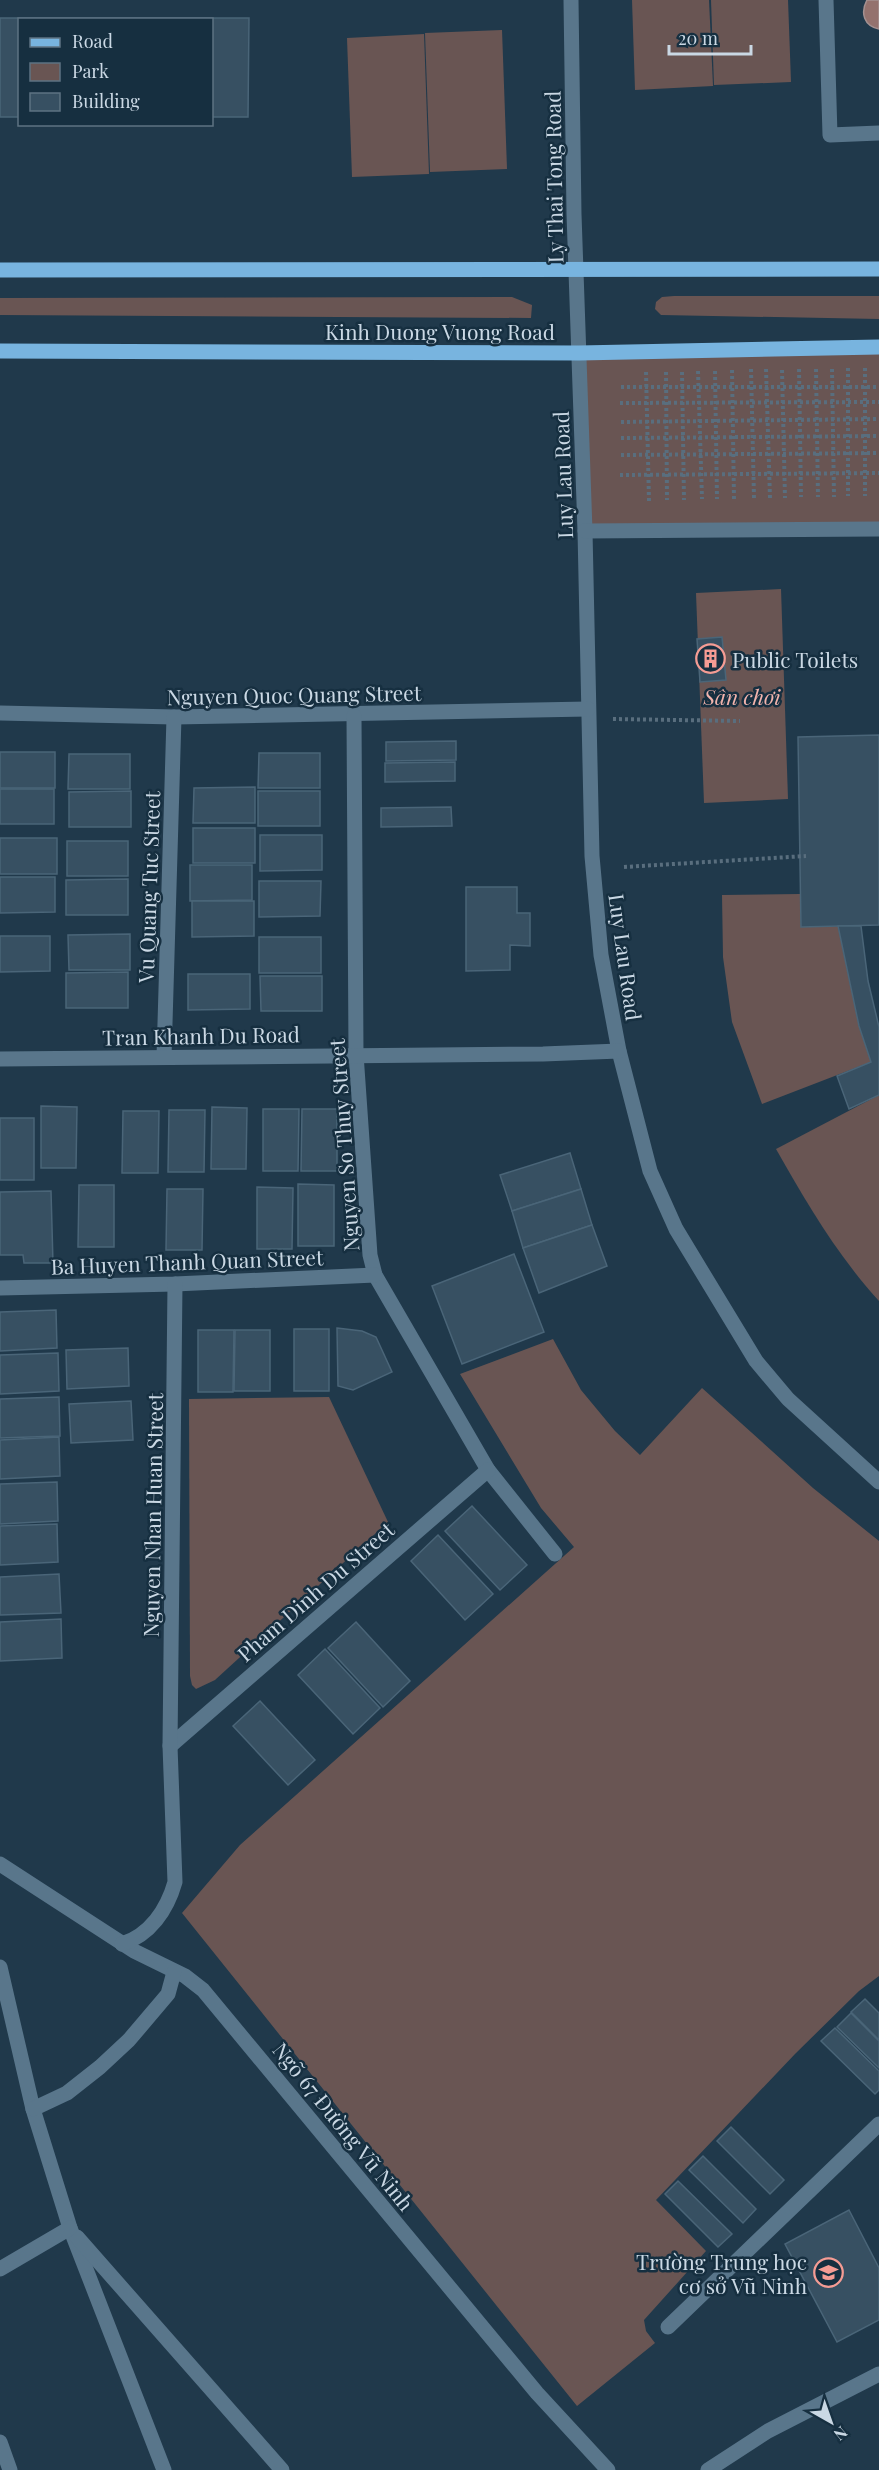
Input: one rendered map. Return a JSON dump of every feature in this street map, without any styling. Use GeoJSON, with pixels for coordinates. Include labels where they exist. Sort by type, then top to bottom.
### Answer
{"type":"FeatureCollection","features":[{"type":"Feature","properties":{"kind":"main road"},"geometry":{"type":"LineString","coordinates":[[0,270],[879,269]]}},
{"type":"Feature","properties":{"kind":"main road","name":"Kinh Duong Vuong Road"},"geometry":{"type":"LineString","coordinates":[[0,351],[579,353],[879,347]]}},
{"type":"Feature","properties":{"kind":"street","name":"Ly Thai Tong Road"},"geometry":{"type":"LineString","coordinates":[[571,0],[579,353]]}},
{"type":"Feature","properties":{"kind":"street"},"geometry":{"type":"LineString","coordinates":[[826,0],[830,135],[879,133]]}},
{"type":"Feature","properties":{"kind":"street","name":"Luy Lau Road"},"geometry":{"type":"LineString","coordinates":[[579,353],[588,709],[601,955],[619,1051],[650,1171],[676,1228],[756,1361],[788,1399],[879,1482]]}},
{"type":"Feature","properties":{"kind":"street"},"geometry":{"type":"LineString","coordinates":[[585,531],[879,529]]}},
{"type":"Feature","properties":{"kind":"street","name":"Nguyen Quoc Quang Street"},"geometry":{"type":"LineString","coordinates":[[0,713],[174,717],[354,716],[588,709]]}},
{"type":"Feature","properties":{"kind":"street","name":"Nguyen So Thuy Street"},"geometry":{"type":"LineString","coordinates":[[354,716],[356,1054],[368,1238],[375,1275],[488,1470],[555,1554]]}},
{"type":"Feature","properties":{"kind":"street","name":"Vu Quang Tuc Street"},"geometry":{"type":"LineString","coordinates":[[164,1057],[174,717]]}},
{"type":"Feature","properties":{"kind":"street","name":"Tran Khanh Du Road"},"geometry":{"type":"LineString","coordinates":[[0,1059],[543,1054],[619,1051]]}},
{"type":"Feature","properties":{"kind":"street","name":"Ba Huyen Thanh Quan Street"},"geometry":{"type":"LineString","coordinates":[[0,1288],[175,1284],[375,1275]]}},
{"type":"Feature","properties":{"kind":"street","name":"Nguyen Nhan Huan Street"},"geometry":{"type":"LineString","coordinates":[[122,1944],[135,1940],[157,1919],[171,1897],[175,1882],[170,1746],[175,1284]]}},
{"type":"Feature","properties":{"kind":"street","name":"Pham Dinh Du Street"},"geometry":{"type":"LineString","coordinates":[[170,1746],[488,1470]]}},
{"type":"Feature","properties":{"kind":"street","name":"Ngõ 67 Đường Vũ Ninh"},"geometry":{"type":"LineString","coordinates":[[0,1864],[122,1944],[194,1983],[214,2002],[537,2393],[572,2428],[608,2470]]}},
{"type":"Feature","properties":{"kind":"street"},"geometry":{"type":"LineString","coordinates":[[0,1967],[33,2109],[70,2228],[164,2470]]}},
{"type":"Feature","properties":{"kind":"street"},"geometry":{"type":"LineString","coordinates":[[33,2109],[52,2102],[83,2081],[129,2040],[168,1994],[174,1972]]}},
{"type":"Feature","properties":{"kind":"street"},"geometry":{"type":"LineString","coordinates":[[668,2327],[879,2124]]}},
{"type":"Feature","properties":{"kind":"street"},"geometry":{"type":"LineString","coordinates":[[0,2269],[70,2228]]}},
{"type":"Feature","properties":{"kind":"street"},"geometry":{"type":"LineString","coordinates":[[70,2228],[282,2470]]}},
{"type":"Feature","properties":{"kind":"street"},"geometry":{"type":"LineString","coordinates":[[708,2470],[768,2431],[879,2374]]}},
{"type":"Feature","properties":{"kind":"street"},"geometry":{"type":"LineString","coordinates":[[0,2442],[10,2470]]}},
{"type":"Feature","properties":{"kind":"path"},"geometry":{"type":"LineString","coordinates":[[646,365],[650,501]]}},
{"type":"Feature","properties":{"kind":"path"},"geometry":{"type":"LineString","coordinates":[[666,365],[667,500]]}},
{"type":"Feature","properties":{"kind":"path"},"geometry":{"type":"LineString","coordinates":[[682,365],[684,500]]}},
{"type":"Feature","properties":{"kind":"path"},"geometry":{"type":"LineString","coordinates":[[698,365],[702,500]]}},
{"type":"Feature","properties":{"kind":"path"},"geometry":{"type":"LineString","coordinates":[[715,365],[717,499]]}},
{"type":"Feature","properties":{"kind":"path"},"geometry":{"type":"LineString","coordinates":[[732,365],[734,499]]}},
{"type":"Feature","properties":{"kind":"path"},"geometry":{"type":"LineString","coordinates":[[751,365],[754,498]]}},
{"type":"Feature","properties":{"kind":"path"},"geometry":{"type":"LineString","coordinates":[[799,365],[801,497]]}},
{"type":"Feature","properties":{"kind":"path"},"geometry":{"type":"LineString","coordinates":[[766,366],[770,498]]}},
{"type":"Feature","properties":{"kind":"path"},"geometry":{"type":"LineString","coordinates":[[782,366],[785,498]]}},
{"type":"Feature","properties":{"kind":"path"},"geometry":{"type":"LineString","coordinates":[[816,366],[818,497]]}},
{"type":"Feature","properties":{"kind":"path"},"geometry":{"type":"LineString","coordinates":[[832,366],[834,497]]}},
{"type":"Feature","properties":{"kind":"path"},"geometry":{"type":"LineString","coordinates":[[848,366],[848,496]]}},
{"type":"Feature","properties":{"kind":"path"},"geometry":{"type":"LineString","coordinates":[[865,366],[865,496]]}},
{"type":"Feature","properties":{"kind":"path"},"geometry":{"type":"LineString","coordinates":[[621,387],[879,387]]}},
{"type":"Feature","properties":{"kind":"path"},"geometry":{"type":"LineString","coordinates":[[620,403],[879,402]]}},
{"type":"Feature","properties":{"kind":"path"},"geometry":{"type":"LineString","coordinates":[[621,422],[879,419]]}},
{"type":"Feature","properties":{"kind":"path"},"geometry":{"type":"LineString","coordinates":[[621,438],[879,436]]}},
{"type":"Feature","properties":{"kind":"path"},"geometry":{"type":"LineString","coordinates":[[621,455],[879,453]]}},
{"type":"Feature","properties":{"kind":"path"},"geometry":{"type":"LineString","coordinates":[[620,475],[879,473]]}},
{"type":"Feature","properties":{"kind":"path"},"geometry":{"type":"LineString","coordinates":[[613,719],[740,721]]}},
{"type":"Feature","properties":{"kind":"path"},"geometry":{"type":"LineString","coordinates":[[624,867],[806,856]]}},
{"type":"Feature","properties":{"kind":"green space"},"geometry":{"type":"Polygon","coordinates":[[[632,0],[709,0],[713,86],[635,90],[632,0]]]}},
{"type":"Feature","properties":{"kind":"green space"},"geometry":{"type":"Polygon","coordinates":[[[711,0],[788,0],[791,82],[714,85],[711,0]]]}},
{"type":"Feature","properties":{"kind":"green space"},"geometry":{"type":"Polygon","coordinates":[[[502,30],[507,169],[430,172],[425,33],[502,30]]]}},
{"type":"Feature","properties":{"kind":"green space"},"geometry":{"type":"Polygon","coordinates":[[[424,34],[429,174],[352,177],[347,38],[424,34]]]}},
{"type":"Feature","properties":{"kind":"green space"},"geometry":{"type":"Polygon","coordinates":[[[879,296],[879,319],[661,315],[655,309],[656,302],[662,297],[879,296]]]}},
{"type":"Feature","properties":{"kind":"green space"},"geometry":{"type":"Polygon","coordinates":[[[512,297],[532,305],[531,318],[0,315],[0,298],[512,297]]]}},
{"type":"Feature","properties":{"kind":"green space"},"geometry":{"type":"Polygon","coordinates":[[[879,347],[879,529],[585,531],[579,353],[879,347]]]}},
{"type":"Feature","properties":{"kind":"green space","name":"Sân chơi"},"geometry":{"type":"Polygon","coordinates":[[[781,589],[788,799],[704,803],[696,593],[781,589]]]}},
{"type":"Feature","properties":{"kind":"green space"},"geometry":{"type":"Polygon","coordinates":[[[800,894],[801,927],[838,926],[859,1026],[871,1062],[762,1104],[732,1022],[723,957],[722,895],[800,894]]]}},
{"type":"Feature","properties":{"kind":"green space"},"geometry":{"type":"Polygon","coordinates":[[[879,1095],[879,1301],[836,1247],[776,1149],[879,1095]]]}},
{"type":"Feature","properties":{"kind":"green space"},"geometry":{"type":"Polygon","coordinates":[[[553,1339],[581,1390],[615,1431],[640,1455],[702,1388],[813,1488],[879,1541],[879,1976],[859,1991],[795,2054],[656,2200],[706,2251],[644,2320],[646,2331],[655,2343],[577,2406],[182,1913],[240,1845],[574,1547],[541,1508],[460,1374],[553,1339]]]}},
{"type":"Feature","properties":{"kind":"green space"},"geometry":{"type":"Polygon","coordinates":[[[329,1397],[388,1522],[215,1680],[196,1689],[192,1685],[190,1676],[189,1399],[329,1397]]]}},
{"type":"Feature","properties":{"kind":"shaded area"},"geometry":{"type":"Polygon","coordinates":[[[867,0],[879,0],[879,29],[870,25],[865,18],[864,10],[867,0]]]}},
{"type":"Feature","properties":{"kind":"building"},"geometry":{"type":"Polygon","coordinates":[[[0,18],[18,18],[18,117],[0,117],[0,18]]]}},
{"type":"Feature","properties":{"kind":"building"},"geometry":{"type":"Polygon","coordinates":[[[213,18],[249,18],[248,117],[213,117],[213,18]]]}},
{"type":"Feature","properties":{"kind":"building","name":"Public Toilets"},"geometry":{"type":"Polygon","coordinates":[[[722,637],[726,680],[700,682],[697,639],[722,637]]]}},
{"type":"Feature","properties":{"kind":"building"},"geometry":{"type":"Polygon","coordinates":[[[879,735],[879,925],[801,927],[798,737],[879,735]]]}},
{"type":"Feature","properties":{"kind":"building"},"geometry":{"type":"Polygon","coordinates":[[[456,741],[456,760],[386,761],[386,742],[456,741]]]}},
{"type":"Feature","properties":{"kind":"building"},"geometry":{"type":"Polygon","coordinates":[[[0,752],[55,752],[55,788],[0,788],[0,752]]]}},
{"type":"Feature","properties":{"kind":"building"},"geometry":{"type":"Polygon","coordinates":[[[259,753],[320,753],[320,788],[258,788],[259,753]]]}},
{"type":"Feature","properties":{"kind":"building"},"geometry":{"type":"Polygon","coordinates":[[[69,754],[130,754],[130,789],[68,789],[69,754]]]}},
{"type":"Feature","properties":{"kind":"building"},"geometry":{"type":"Polygon","coordinates":[[[455,762],[455,781],[385,782],[385,763],[455,762]]]}},
{"type":"Feature","properties":{"kind":"building"},"geometry":{"type":"Polygon","coordinates":[[[255,787],[255,823],[193,823],[194,788],[255,787]]]}},
{"type":"Feature","properties":{"kind":"building"},"geometry":{"type":"Polygon","coordinates":[[[0,789],[54,789],[54,824],[0,824],[0,789]]]}},
{"type":"Feature","properties":{"kind":"building"},"geometry":{"type":"Polygon","coordinates":[[[131,791],[131,827],[69,827],[69,792],[131,791]]]}},
{"type":"Feature","properties":{"kind":"building"},"geometry":{"type":"Polygon","coordinates":[[[258,791],[320,791],[320,826],[258,826],[258,791]]]}},
{"type":"Feature","properties":{"kind":"building"},"geometry":{"type":"Polygon","coordinates":[[[451,807],[452,826],[381,827],[381,808],[451,807]]]}},
{"type":"Feature","properties":{"kind":"building"},"geometry":{"type":"Polygon","coordinates":[[[193,828],[255,828],[255,863],[193,863],[193,828]]]}},
{"type":"Feature","properties":{"kind":"building"},"geometry":{"type":"Polygon","coordinates":[[[260,835],[322,835],[322,870],[260,871],[260,835]]]}},
{"type":"Feature","properties":{"kind":"building"},"geometry":{"type":"Polygon","coordinates":[[[0,838],[57,838],[57,874],[0,874],[0,838]]]}},
{"type":"Feature","properties":{"kind":"building"},"geometry":{"type":"Polygon","coordinates":[[[67,841],[128,841],[128,876],[67,876],[67,841]]]}},
{"type":"Feature","properties":{"kind":"building"},"geometry":{"type":"Polygon","coordinates":[[[190,865],[252,865],[252,900],[190,901],[190,865]]]}},
{"type":"Feature","properties":{"kind":"building"},"geometry":{"type":"Polygon","coordinates":[[[0,877],[55,877],[55,912],[0,913],[0,877]]]}},
{"type":"Feature","properties":{"kind":"building"},"geometry":{"type":"Polygon","coordinates":[[[128,879],[128,915],[66,915],[66,880],[128,879]]]}},
{"type":"Feature","properties":{"kind":"building"},"geometry":{"type":"Polygon","coordinates":[[[259,881],[321,881],[320,916],[259,917],[259,881]]]}},
{"type":"Feature","properties":{"kind":"building"},"geometry":{"type":"Polygon","coordinates":[[[466,887],[517,887],[517,913],[530,913],[530,946],[510,945],[510,970],[466,971],[466,887]]]}},
{"type":"Feature","properties":{"kind":"building"},"geometry":{"type":"Polygon","coordinates":[[[192,901],[254,901],[254,936],[192,937],[192,901]]]}},
{"type":"Feature","properties":{"kind":"building"},"geometry":{"type":"Polygon","coordinates":[[[838,926],[861,926],[868,981],[879,1027],[879,1095],[849,1109],[837,1076],[871,1062],[859,1026],[838,926]]]}},
{"type":"Feature","properties":{"kind":"building"},"geometry":{"type":"Polygon","coordinates":[[[130,934],[130,970],[69,970],[68,935],[130,934]]]}},
{"type":"Feature","properties":{"kind":"building"},"geometry":{"type":"Polygon","coordinates":[[[0,936],[50,936],[50,971],[0,972],[0,936]]]}},
{"type":"Feature","properties":{"kind":"building"},"geometry":{"type":"Polygon","coordinates":[[[259,937],[321,937],[321,973],[259,973],[259,937]]]}},
{"type":"Feature","properties":{"kind":"building"},"geometry":{"type":"Polygon","coordinates":[[[128,972],[128,1008],[66,1008],[66,973],[128,972]]]}},
{"type":"Feature","properties":{"kind":"building"},"geometry":{"type":"Polygon","coordinates":[[[188,974],[250,974],[250,1009],[188,1010],[188,974]]]}},
{"type":"Feature","properties":{"kind":"building"},"geometry":{"type":"Polygon","coordinates":[[[260,976],[322,976],[322,1011],[261,1011],[260,976]]]}},
{"type":"Feature","properties":{"kind":"building"},"geometry":{"type":"Polygon","coordinates":[[[41,1106],[77,1107],[76,1168],[41,1168],[41,1106]]]}},
{"type":"Feature","properties":{"kind":"building"},"geometry":{"type":"Polygon","coordinates":[[[212,1107],[247,1108],[246,1169],[211,1169],[212,1107]]]}},
{"type":"Feature","properties":{"kind":"building"},"geometry":{"type":"Polygon","coordinates":[[[263,1109],[299,1109],[298,1171],[263,1171],[263,1109]]]}},
{"type":"Feature","properties":{"kind":"building"},"geometry":{"type":"Polygon","coordinates":[[[302,1109],[337,1109],[337,1171],[301,1171],[302,1109]]]}},
{"type":"Feature","properties":{"kind":"building"},"geometry":{"type":"Polygon","coordinates":[[[169,1110],[205,1110],[204,1172],[168,1172],[169,1110]]]}},
{"type":"Feature","properties":{"kind":"building"},"geometry":{"type":"Polygon","coordinates":[[[123,1111],[159,1111],[158,1173],[122,1173],[123,1111]]]}},
{"type":"Feature","properties":{"kind":"building"},"geometry":{"type":"Polygon","coordinates":[[[0,1118],[34,1118],[34,1180],[0,1180],[0,1118]]]}},
{"type":"Feature","properties":{"kind":"building"},"geometry":{"type":"Polygon","coordinates":[[[570,1153],[581,1189],[512,1211],[500,1175],[570,1153]]]}},
{"type":"Feature","properties":{"kind":"building"},"geometry":{"type":"Polygon","coordinates":[[[298,1184],[334,1185],[334,1246],[298,1246],[298,1184]]]}},
{"type":"Feature","properties":{"kind":"building"},"geometry":{"type":"Polygon","coordinates":[[[79,1185],[114,1185],[114,1247],[78,1247],[79,1185]]]}},
{"type":"Feature","properties":{"kind":"building"},"geometry":{"type":"Polygon","coordinates":[[[257,1187],[293,1188],[292,1249],[257,1249],[257,1187]]]}},
{"type":"Feature","properties":{"kind":"building"},"geometry":{"type":"Polygon","coordinates":[[[167,1189],[203,1189],[202,1250],[166,1250],[167,1189]]]}},
{"type":"Feature","properties":{"kind":"building"},"geometry":{"type":"Polygon","coordinates":[[[581,1189],[592,1225],[523,1248],[512,1211],[581,1189]]]}},
{"type":"Feature","properties":{"kind":"building"},"geometry":{"type":"Polygon","coordinates":[[[51,1191],[53,1263],[24,1263],[23,1255],[0,1255],[0,1192],[51,1191]]]}},
{"type":"Feature","properties":{"kind":"building"},"geometry":{"type":"Polygon","coordinates":[[[592,1225],[607,1266],[539,1293],[523,1248],[592,1225]]]}},
{"type":"Feature","properties":{"kind":"building"},"geometry":{"type":"Polygon","coordinates":[[[514,1254],[544,1332],[462,1364],[432,1286],[514,1254]]]}},
{"type":"Feature","properties":{"kind":"building"},"geometry":{"type":"Polygon","coordinates":[[[56,1310],[57,1348],[0,1351],[0,1312],[56,1310]]]}},
{"type":"Feature","properties":{"kind":"building"},"geometry":{"type":"Polygon","coordinates":[[[337,1328],[362,1331],[376,1337],[392,1372],[353,1390],[338,1386],[337,1328]]]}},
{"type":"Feature","properties":{"kind":"building"},"geometry":{"type":"Polygon","coordinates":[[[294,1329],[329,1329],[329,1391],[294,1391],[294,1329]]]}},
{"type":"Feature","properties":{"kind":"building"},"geometry":{"type":"Polygon","coordinates":[[[198,1330],[234,1330],[233,1392],[198,1392],[198,1330]]]}},
{"type":"Feature","properties":{"kind":"building"},"geometry":{"type":"Polygon","coordinates":[[[235,1330],[270,1330],[270,1391],[234,1391],[235,1330]]]}},
{"type":"Feature","properties":{"kind":"building"},"geometry":{"type":"Polygon","coordinates":[[[128,1348],[129,1386],[67,1389],[66,1350],[128,1348]]]}},
{"type":"Feature","properties":{"kind":"building"},"geometry":{"type":"Polygon","coordinates":[[[58,1353],[59,1391],[0,1394],[0,1355],[58,1353]]]}},
{"type":"Feature","properties":{"kind":"building"},"geometry":{"type":"Polygon","coordinates":[[[59,1397],[60,1436],[0,1438],[0,1399],[59,1397]]]}},
{"type":"Feature","properties":{"kind":"building"},"geometry":{"type":"Polygon","coordinates":[[[131,1401],[133,1440],[71,1443],[69,1404],[131,1401]]]}},
{"type":"Feature","properties":{"kind":"building"},"geometry":{"type":"Polygon","coordinates":[[[59,1437],[60,1476],[0,1479],[0,1440],[59,1437]]]}},
{"type":"Feature","properties":{"kind":"building"},"geometry":{"type":"Polygon","coordinates":[[[57,1482],[58,1521],[0,1524],[0,1484],[57,1482]]]}},
{"type":"Feature","properties":{"kind":"building"},"geometry":{"type":"Polygon","coordinates":[[[472,1506],[527,1565],[500,1590],[445,1531],[472,1506]]]}},
{"type":"Feature","properties":{"kind":"building"},"geometry":{"type":"Polygon","coordinates":[[[57,1524],[58,1562],[0,1565],[0,1526],[57,1524]]]}},
{"type":"Feature","properties":{"kind":"building"},"geometry":{"type":"Polygon","coordinates":[[[438,1535],[493,1594],[465,1620],[411,1561],[438,1535]]]}},
{"type":"Feature","properties":{"kind":"building"},"geometry":{"type":"Polygon","coordinates":[[[59,1574],[61,1613],[0,1615],[0,1577],[59,1574]]]}},
{"type":"Feature","properties":{"kind":"building"},"geometry":{"type":"Polygon","coordinates":[[[61,1619],[62,1658],[0,1661],[0,1622],[61,1619]]]}},
{"type":"Feature","properties":{"kind":"building"},"geometry":{"type":"Polygon","coordinates":[[[356,1622],[410,1681],[383,1707],[328,1648],[356,1622]]]}},
{"type":"Feature","properties":{"kind":"building"},"geometry":{"type":"Polygon","coordinates":[[[325,1649],[380,1708],[353,1734],[298,1675],[325,1649]]]}},
{"type":"Feature","properties":{"kind":"building"},"geometry":{"type":"Polygon","coordinates":[[[260,1701],[315,1760],[288,1785],[233,1726],[260,1701]]]}},
{"type":"Feature","properties":{"kind":"building"},"geometry":{"type":"Polygon","coordinates":[[[865,1999],[879,2013],[879,2040],[851,2012],[865,1999]]]}},
{"type":"Feature","properties":{"kind":"building"},"geometry":{"type":"Polygon","coordinates":[[[851,2013],[879,2041],[879,2068],[837,2027],[851,2013]]]}},
{"type":"Feature","properties":{"kind":"building"},"geometry":{"type":"Polygon","coordinates":[[[835,2028],[879,2071],[879,2090],[875,2094],[821,2041],[835,2028]]]}},
{"type":"Feature","properties":{"kind":"building"},"geometry":{"type":"Polygon","coordinates":[[[731,2127],[784,2180],[770,2194],[717,2141],[731,2127]]]}},
{"type":"Feature","properties":{"kind":"building"},"geometry":{"type":"Polygon","coordinates":[[[703,2156],[756,2209],[743,2223],[689,2170],[703,2156]]]}},
{"type":"Feature","properties":{"kind":"building"},"geometry":{"type":"Polygon","coordinates":[[[678,2181],[732,2234],[718,2247],[665,2194],[678,2181]]]}},
{"type":"Feature","properties":{"kind":"building"},"geometry":{"type":"Polygon","coordinates":[[[849,2210],[879,2268],[879,2320],[837,2342],[785,2244],[849,2210]]]}},
{"type":"Feature","properties":{"kind":"place","name":"Public Toilets"},"geometry":{"type":"Point","coordinates":[711,659]}},
{"type":"Feature","properties":{"kind":"place","name":"Trường Trung học cơ sở Vũ Ninh"},"geometry":{"type":"Point","coordinates":[828,2273]}}]}
